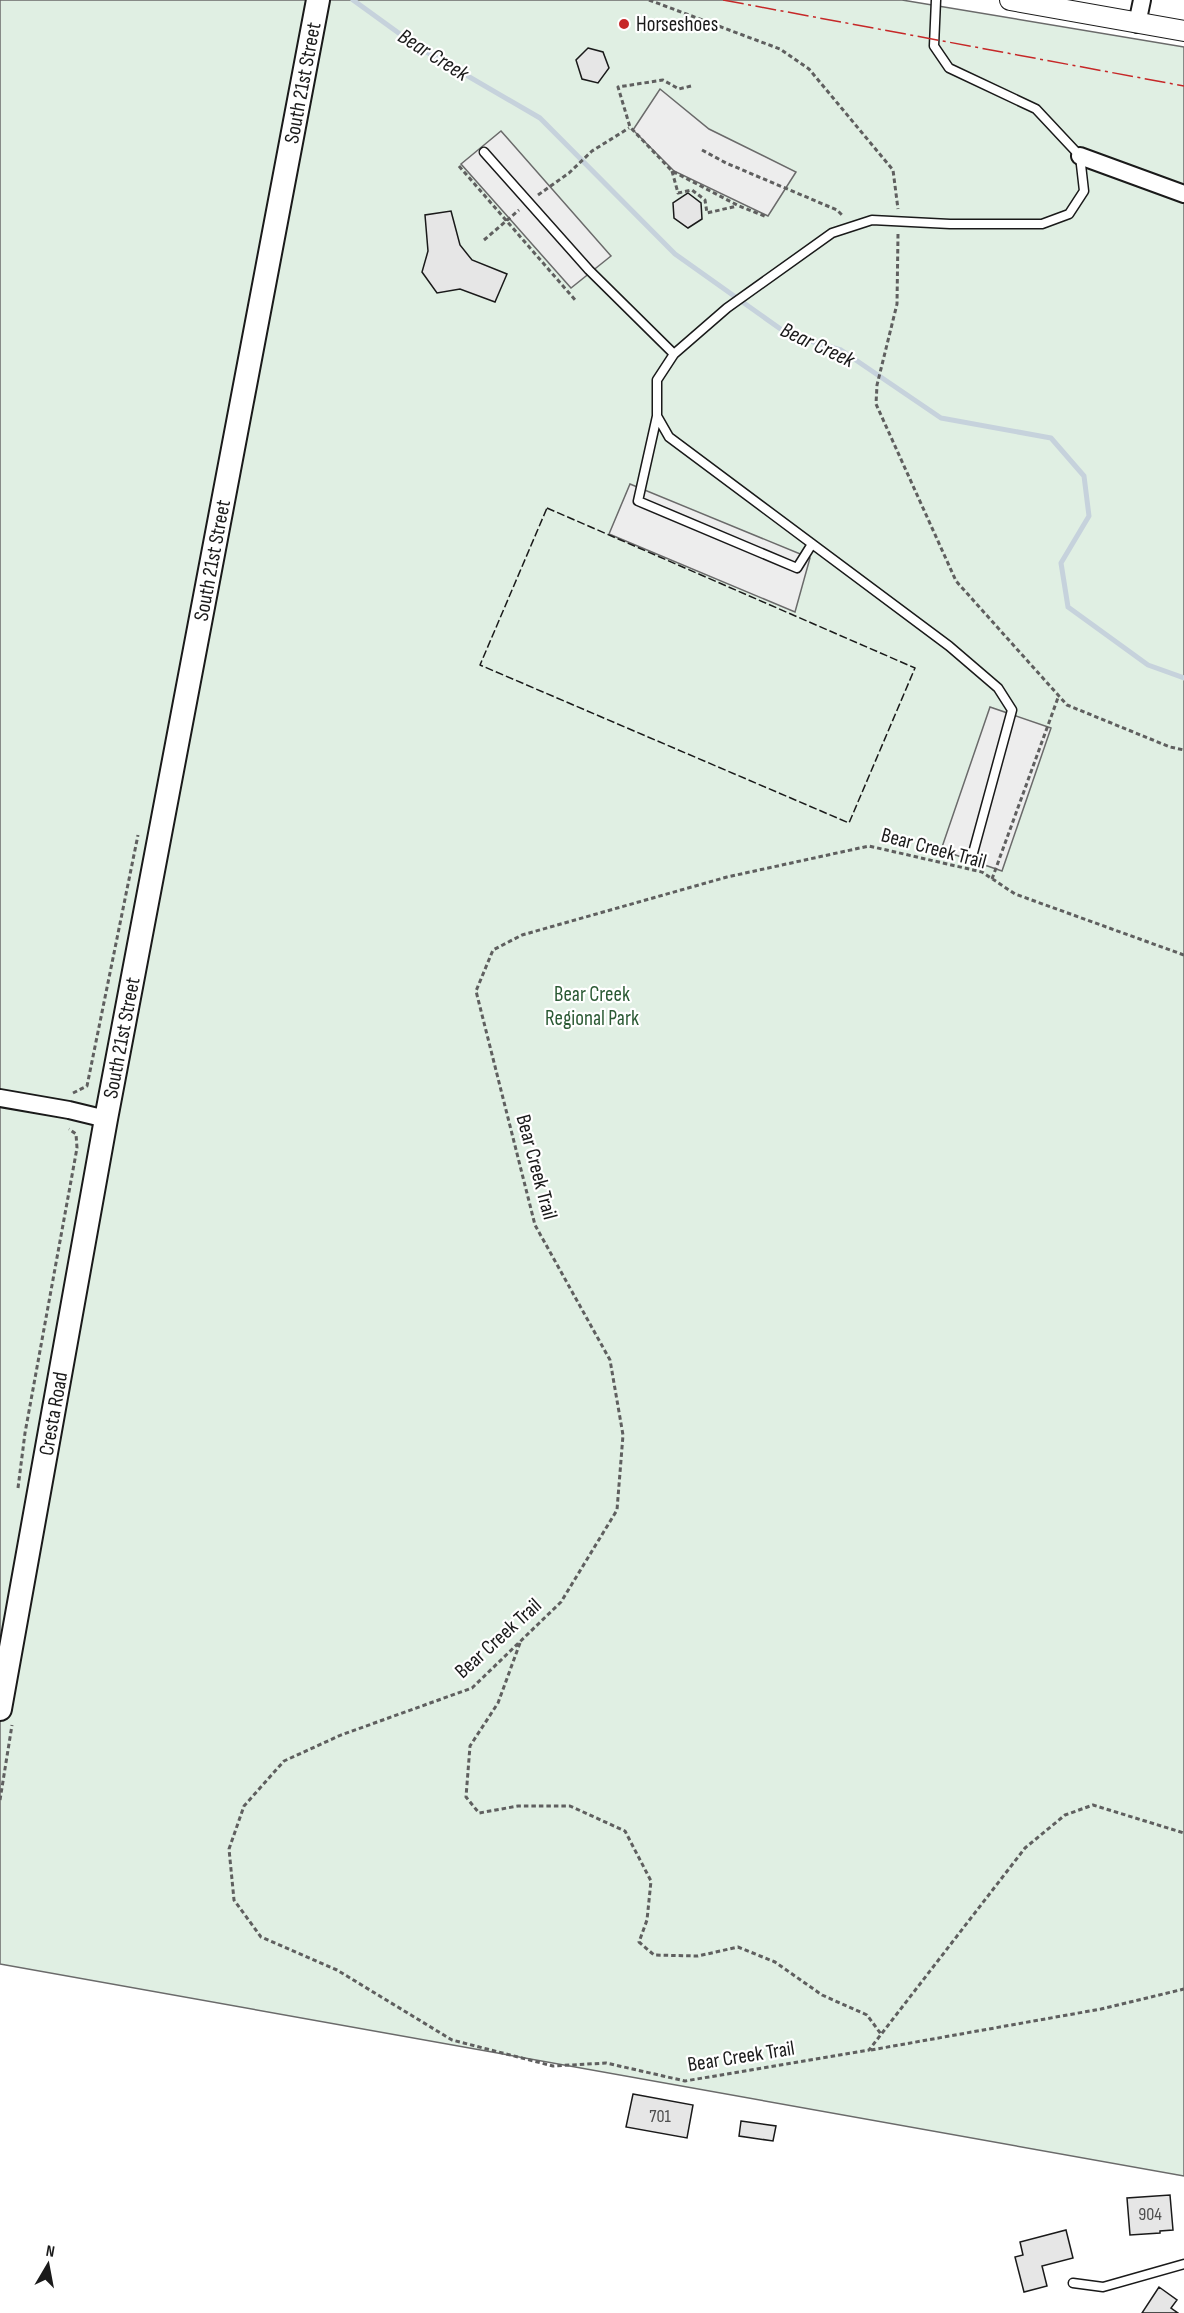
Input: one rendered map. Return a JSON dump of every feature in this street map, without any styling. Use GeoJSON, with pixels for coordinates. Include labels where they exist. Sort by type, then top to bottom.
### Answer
{"type":"FeatureCollection","features":[{"type":"Feature","properties":{"kind":"main road","name":"South 21st Street"},"geometry":{"type":"LineString","coordinates":[[106,1119],[318,0]]}},
{"type":"Feature","properties":{"kind":"main road","name":"Cresta Road"},"geometry":{"type":"LineString","coordinates":[[0,1709],[106,1119]]}},
{"type":"Feature","properties":{"kind":"street"},"geometry":{"type":"LineString","coordinates":[[1010,0],[1184,32]]}},
{"type":"Feature","properties":{"kind":"street"},"geometry":{"type":"LineString","coordinates":[[1137,24],[1142,0]]}},
{"type":"Feature","properties":{"kind":"street"},"geometry":{"type":"LineString","coordinates":[[1080,156],[1184,194]]}},
{"type":"Feature","properties":{"kind":"street"},"geometry":{"type":"LineString","coordinates":[[0,1098],[106,1119]]}},
{"type":"Feature","properties":{"kind":"lane"},"geometry":{"type":"LineString","coordinates":[[812,544],[797,568],[638,501],[657,416],[657,380],[674,354],[727,308],[832,233],[872,220],[950,225],[1042,224],[1069,214],[1084,191],[1080,156],[1036,109],[949,68],[934,46],[936,0]]}},
{"type":"Feature","properties":{"kind":"lane"},"geometry":{"type":"LineString","coordinates":[[484,152],[589,270],[674,354]]}},
{"type":"Feature","properties":{"kind":"lane"},"geometry":{"type":"LineString","coordinates":[[657,416],[669,437],[949,646],[998,688],[1012,710],[973,853]]}},
{"type":"Feature","properties":{"kind":"lane"},"geometry":{"type":"LineString","coordinates":[[1072,2283],[1103,2287],[1184,2264]]}},
{"type":"Feature","properties":{"kind":"path"},"geometry":{"type":"LineString","coordinates":[[649,0],[780,49],[809,69],[893,170],[899,222],[897,304],[877,385],[876,404],[956,581],[1067,705],[1170,747],[1184,750]]}},
{"type":"Feature","properties":{"kind":"path"},"geometry":{"type":"LineString","coordinates":[[691,86],[679,89],[663,80],[618,87],[630,127],[672,171],[739,206],[767,217]]}},
{"type":"Feature","properties":{"kind":"path"},"geometry":{"type":"LineString","coordinates":[[569,172],[592,151],[630,127]]}},
{"type":"Feature","properties":{"kind":"path"},"geometry":{"type":"LineString","coordinates":[[702,150],[726,163],[837,210],[853,226]]}},
{"type":"Feature","properties":{"kind":"path"},"geometry":{"type":"LineString","coordinates":[[459,166],[576,300]]}},
{"type":"Feature","properties":{"kind":"path"},"geometry":{"type":"LineString","coordinates":[[672,171],[678,193],[692,190],[705,200],[707,213],[739,206]]}},
{"type":"Feature","properties":{"kind":"path"},"geometry":{"type":"LineString","coordinates":[[992,879],[1059,695]]}},
{"type":"Feature","properties":{"kind":"path","name":"Bear Creek Trail"},"geometry":{"type":"LineString","coordinates":[[1184,955],[1015,894],[982,872],[869,846],[727,877],[522,935],[493,950],[476,991],[535,1225],[610,1360],[623,1435],[617,1510],[561,1602],[472,1688],[341,1735],[284,1761],[244,1806],[229,1849],[234,1900],[261,1937],[338,1970],[452,2040],[554,2066],[606,2063],[685,2081],[1101,2009],[1184,1989]]}},
{"type":"Feature","properties":{"kind":"path"},"geometry":{"type":"LineString","coordinates":[[16,1497],[25,1433],[77,1148],[76,1134],[66,1126]]}},
{"type":"Feature","properties":{"kind":"path"},"geometry":{"type":"LineString","coordinates":[[520,1641],[498,1703],[470,1746],[466,1797],[479,1813],[518,1806],[570,1806],[625,1831],[651,1881],[647,1920],[639,1942],[654,1955],[698,1956],[738,1947],[775,1962],[822,1995],[867,2015],[881,2034]]}},
{"type":"Feature","properties":{"kind":"path"},"geometry":{"type":"LineString","coordinates":[[869,2050],[1025,1848],[1065,1815],[1093,1805],[1184,1833]]}},
{"type":"Feature","properties":{"kind":"green space","name":"Bear Creek Regional Park"},"geometry":{"type":"Polygon","coordinates":[[[0,0],[902,0],[1184,47],[1184,2176],[0,1964],[0,0]]]}},
{"type":"Feature","properties":{"kind":"shaded area"},"geometry":{"type":"Polygon","coordinates":[[[660,89],[709,129],[796,172],[768,216],[674,171],[633,130],[660,89]]]}},
{"type":"Feature","properties":{"kind":"shaded area"},"geometry":{"type":"Polygon","coordinates":[[[501,131],[611,256],[571,288],[461,164],[501,131]]]}},
{"type":"Feature","properties":{"kind":"shaded area"},"geometry":{"type":"Polygon","coordinates":[[[630,484],[810,558],[795,612],[609,534],[630,484]]]}},
{"type":"Feature","properties":{"kind":"shaded area"},"geometry":{"type":"Polygon","coordinates":[[[990,707],[1051,728],[1002,871],[941,850],[990,707]]]}},
{"type":"Feature","properties":{"kind":"building"},"geometry":{"type":"Polygon","coordinates":[[[588,48],[603,52],[609,68],[598,83],[582,79],[576,60],[588,48]]]}},
{"type":"Feature","properties":{"kind":"building"},"geometry":{"type":"Polygon","coordinates":[[[688,193],[701,203],[702,219],[688,228],[674,218],[673,203],[688,193]]]}},
{"type":"Feature","properties":{"kind":"building"},"geometry":{"type":"Polygon","coordinates":[[[451,211],[460,245],[472,260],[507,274],[495,302],[460,289],[437,293],[422,272],[428,251],[425,215],[451,211]]]}},
{"type":"Feature","properties":{"kind":"building"},"geometry":{"type":"Polygon","coordinates":[[[633,2094],[693,2105],[687,2138],[626,2127],[633,2094]]]}},
{"type":"Feature","properties":{"kind":"building"},"geometry":{"type":"Polygon","coordinates":[[[741,2121],[776,2126],[773,2141],[739,2136],[741,2121]]]}},
{"type":"Feature","properties":{"kind":"building"},"geometry":{"type":"Polygon","coordinates":[[[1170,2195],[1173,2230],[1130,2235],[1127,2198],[1170,2195]]]}},
{"type":"Feature","properties":{"kind":"building"},"geometry":{"type":"Polygon","coordinates":[[[1066,2230],[1073,2258],[1042,2266],[1047,2286],[1024,2292],[1015,2257],[1023,2255],[1020,2242],[1066,2230]]]}},
{"type":"Feature","properties":{"kind":"building"},"geometry":{"type":"Polygon","coordinates":[[[1159,2287],[1177,2300],[1171,2308],[1178,2313],[1142,2313],[1159,2287]]]}},
{"type":"Feature","properties":{"kind":"waterway","name":"Bear Creek"},"geometry":{"type":"LineString","coordinates":[[353,0],[418,47],[540,118],[675,254],[789,335],[841,350],[941,418],[1051,438],[1084,476],[1089,516],[1061,563],[1068,607],[1148,665],[1184,678]]}},
{"type":"Feature","properties":{"kind":"fence"},"geometry":{"type":"LineString","coordinates":[[547,508],[915,668],[849,823],[480,665],[547,508]]}},
{"type":"Feature","properties":{"kind":"power"},"geometry":{"type":"LineString","coordinates":[[723,0],[1184,86]]}},
{"type":"Feature","properties":{"kind":"place","name":"Horseshoes"},"geometry":{"type":"Point","coordinates":[624,24]}}]}
